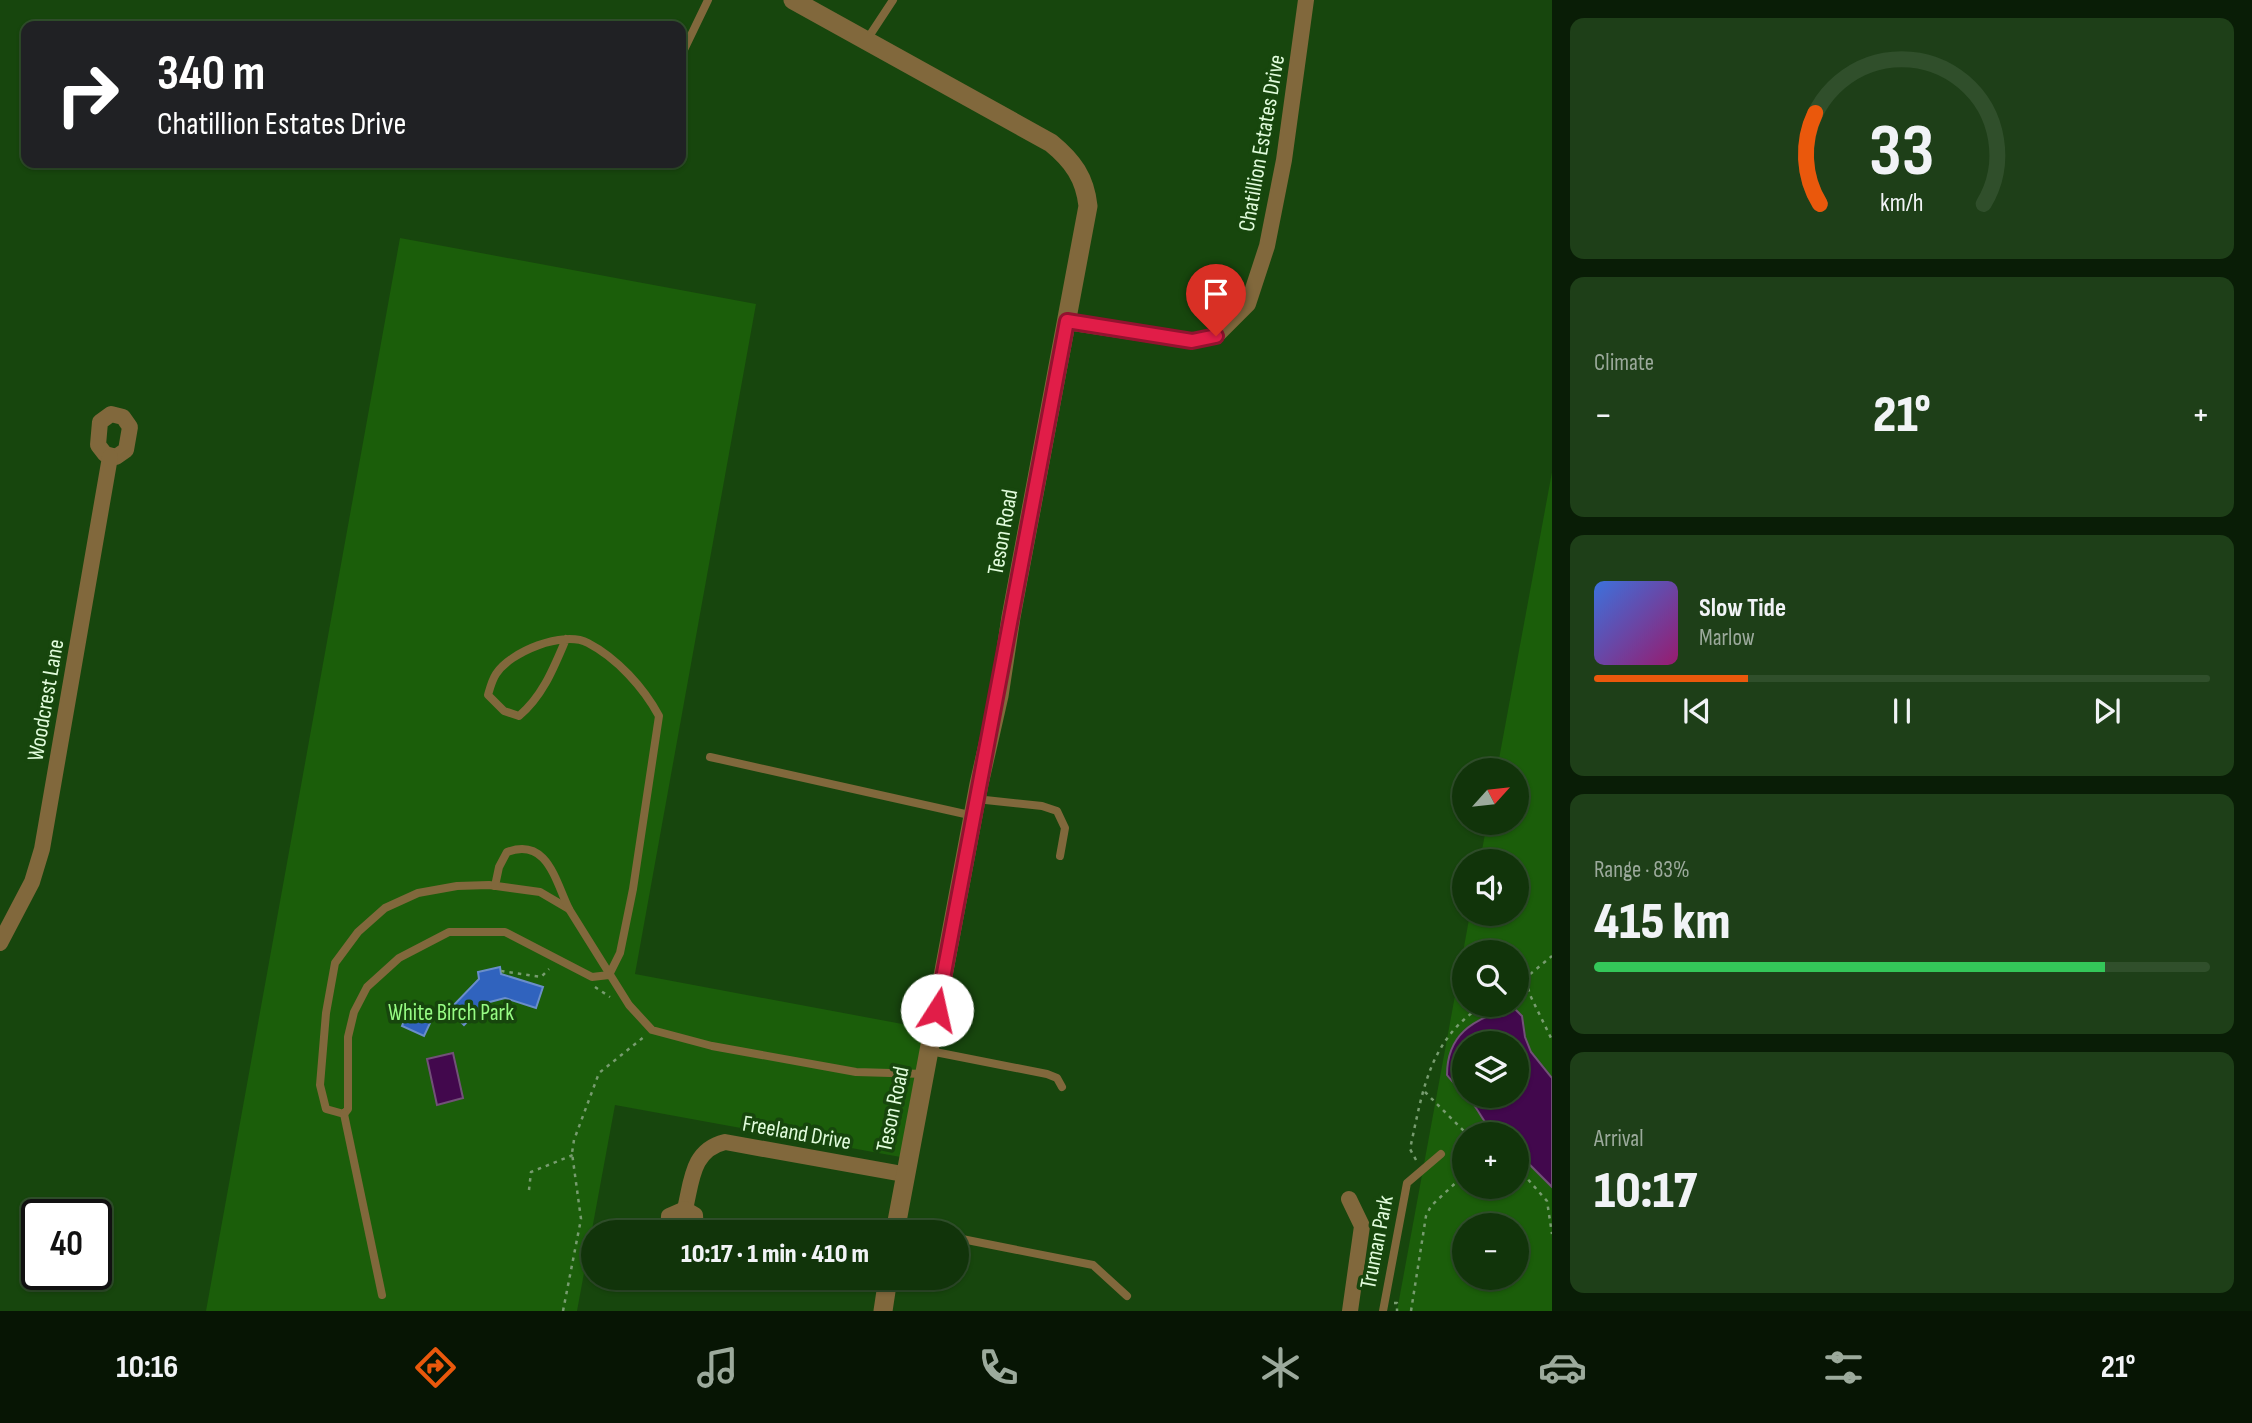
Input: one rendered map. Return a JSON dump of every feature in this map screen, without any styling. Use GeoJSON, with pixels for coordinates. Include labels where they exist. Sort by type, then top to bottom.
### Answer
{"type":"FeatureCollection","features":[{"type":"Feature","properties":{"kind":"street","name":"Teson Road"},"geometry":{"type":"LineString","coordinates":[[793,0],[1051,143],[1079,172],[1086,189],[1087,206],[1013,605],[999,696],[975,808],[930,1051],[903,1174],[896,1220]]}},
{"type":"Feature","properties":{"kind":"street","name":"Chatillion Estates Drive"},"geometry":{"type":"LineString","coordinates":[[1067,321],[1192,341],[1216,336],[1248,304],[1267,246],[1284,160],[1306,0]]}},
{"type":"Feature","properties":{"kind":"street","name":"Woodcrest Lane"},"geometry":{"type":"LineString","coordinates":[[0,943],[32,882],[42,849],[110,457]]}},
{"type":"Feature","properties":{"kind":"street","name":"Freeland Drive"},"geometry":{"type":"LineString","coordinates":[[669,1220],[669,1216],[685,1209],[697,1157],[711,1145],[725,1142],[903,1174]]}},
{"type":"Feature","properties":{"kind":"street"},"geometry":{"type":"LineString","coordinates":[[1349,1199],[1362,1226],[1350,1311]]}},
{"type":"Feature","properties":{"kind":"street"},"geometry":{"type":"LineString","coordinates":[[685,1209],[695,1215],[695,1220]]}},
{"type":"Feature","properties":{"kind":"street"},"geometry":{"type":"LineString","coordinates":[[883,1311],[886,1290]]}},
{"type":"Feature","properties":{"kind":"lane"},"geometry":{"type":"LineString","coordinates":[[686,45],[708,0]]}},
{"type":"Feature","properties":{"kind":"lane"},"geometry":{"type":"LineString","coordinates":[[866,41],[893,0]]}},
{"type":"Feature","properties":{"kind":"lane"},"geometry":{"type":"LineString","coordinates":[[566,639],[548,679],[532,705],[519,716],[504,711],[488,695],[496,673],[521,654],[547,642],[566,639],[587,642],[614,663],[646,692],[659,716],[634,889],[620,953],[609,975]]}},
{"type":"Feature","properties":{"kind":"lane"},"geometry":{"type":"LineString","coordinates":[[709,757],[975,808],[1042,806],[1057,811],[1065,828],[1060,856]]}},
{"type":"Feature","properties":{"kind":"lane"},"geometry":{"type":"LineString","coordinates":[[495,886],[499,867],[507,852],[530,848],[539,852],[548,864],[569,909],[591,940],[609,975],[629,1005],[652,1030],[670,1037],[856,1072],[925,1074]]}},
{"type":"Feature","properties":{"kind":"lane"},"geometry":{"type":"LineString","coordinates":[[344,1114],[327,1109],[320,1085],[326,1013],[335,963],[358,932],[385,908],[418,893],[457,886],[495,886],[540,892],[569,909]]}},
{"type":"Feature","properties":{"kind":"lane"},"geometry":{"type":"LineString","coordinates":[[344,1114],[348,1109],[348,1037],[354,1012],[367,988],[399,958],[449,932],[505,932],[592,977],[609,975]]}},
{"type":"Feature","properties":{"kind":"lane"},"geometry":{"type":"LineString","coordinates":[[930,1051],[1047,1074],[1057,1078],[1062,1087]]}},
{"type":"Feature","properties":{"kind":"lane"},"geometry":{"type":"LineString","coordinates":[[344,1114],[382,1295]]}},
{"type":"Feature","properties":{"kind":"lane","name":"Truman Park"},"geometry":{"type":"LineString","coordinates":[[1383,1311],[1407,1183],[1441,1154]]}},
{"type":"Feature","properties":{"kind":"lane"},"geometry":{"type":"LineString","coordinates":[[969,1240],[1093,1265],[1127,1296]]}},
{"type":"Feature","properties":{"kind":"path"},"geometry":{"type":"LineString","coordinates":[[1529,976],[1552,956]]}},
{"type":"Feature","properties":{"kind":"path"},"geometry":{"type":"LineString","coordinates":[[501,971],[541,977],[554,966]]}},
{"type":"Feature","properties":{"kind":"path"},"geometry":{"type":"LineString","coordinates":[[590,984],[616,1005]]}},
{"type":"Feature","properties":{"kind":"path"},"geometry":{"type":"LineString","coordinates":[[1529,991],[1552,1040]]}},
{"type":"Feature","properties":{"kind":"path"},"geometry":{"type":"LineString","coordinates":[[1421,1169],[1410,1149],[1423,1091],[1433,1061],[1446,1038],[1470,1017]]}},
{"type":"Feature","properties":{"kind":"path"},"geometry":{"type":"LineString","coordinates":[[564,1311],[581,1219],[573,1155],[593,1084],[600,1073],[645,1037],[638,1030]]}},
{"type":"Feature","properties":{"kind":"path"},"geometry":{"type":"LineString","coordinates":[[1423,1091],[1455,1122]]}},
{"type":"Feature","properties":{"kind":"path"},"geometry":{"type":"LineString","coordinates":[[529,1190],[531,1172],[573,1155]]}},
{"type":"Feature","properties":{"kind":"path"},"geometry":{"type":"LineString","coordinates":[[1529,1181],[1552,1204]]}},
{"type":"Feature","properties":{"kind":"path"},"geometry":{"type":"LineString","coordinates":[[1411,1311],[1426,1216],[1431,1206],[1452,1186]]}},
{"type":"Feature","properties":{"kind":"path"},"geometry":{"type":"LineString","coordinates":[[1547,1201],[1552,1234]]}},
{"type":"Feature","properties":{"kind":"path"},"geometry":{"type":"LineString","coordinates":[[1381,1202],[1392,1205]]}},
{"type":"Feature","properties":{"kind":"green space","name":"White Birch Park"},"geometry":{"type":"Polygon","coordinates":[[[400,238],[756,304],[635,974],[929,1029],[906,1158],[615,1105],[594,1220],[581,1220],[581,1289],[577,1311],[206,1311],[400,238]]]}},
{"type":"Feature","properties":{"kind":"green space"},"geometry":{"type":"Polygon","coordinates":[[[1552,472],[1552,1311],[1397,1311],[1452,1012],[1452,1017],[1529,1017],[1529,940],[1465,940],[1468,926],[1529,926],[1529,849],[1482,849],[1485,835],[1530,835],[1530,758],[1499,758],[1552,472]]]}},
{"type":"Feature","properties":{"kind":"shaded area"},"geometry":{"type":"Polygon","coordinates":[[[1522,1017],[1524,1031],[1464,1031],[1483,1018],[1522,1017]]]}},
{"type":"Feature","properties":{"kind":"shaded area"},"geometry":{"type":"Polygon","coordinates":[[[1452,1047],[1452,1080],[1447,1075],[1452,1047]]]}},
{"type":"Feature","properties":{"kind":"shaded area"},"geometry":{"type":"Polygon","coordinates":[[[1529,1047],[1552,1078],[1552,1187],[1529,1164],[1529,1122],[1485,1122],[1476,1108],[1529,1108],[1529,1047]]]}},
{"type":"Feature","properties":{"kind":"shaded area"},"geometry":{"type":"Polygon","coordinates":[[[453,1053],[463,1098],[437,1105],[427,1059],[453,1053]]]}},
{"type":"Feature","properties":{"kind":"building"},"geometry":{"type":"Polygon","coordinates":[[[500,967],[501,974],[543,987],[536,1008],[505,998],[486,1003],[464,1025],[449,1010],[479,979],[478,972],[500,967]]]}},
{"type":"Feature","properties":{"kind":"building"},"geometry":{"type":"Polygon","coordinates":[[[408,1011],[431,1021],[424,1036],[402,1026],[408,1011]]]}},
{"type":"Feature","properties":{"kind":"route"},"geometry":{"type":"LineString","coordinates":[[937,1010],[979,783],[999,696],[1011,617],[1067,321],[1192,341],[1216,336]]}}]}
